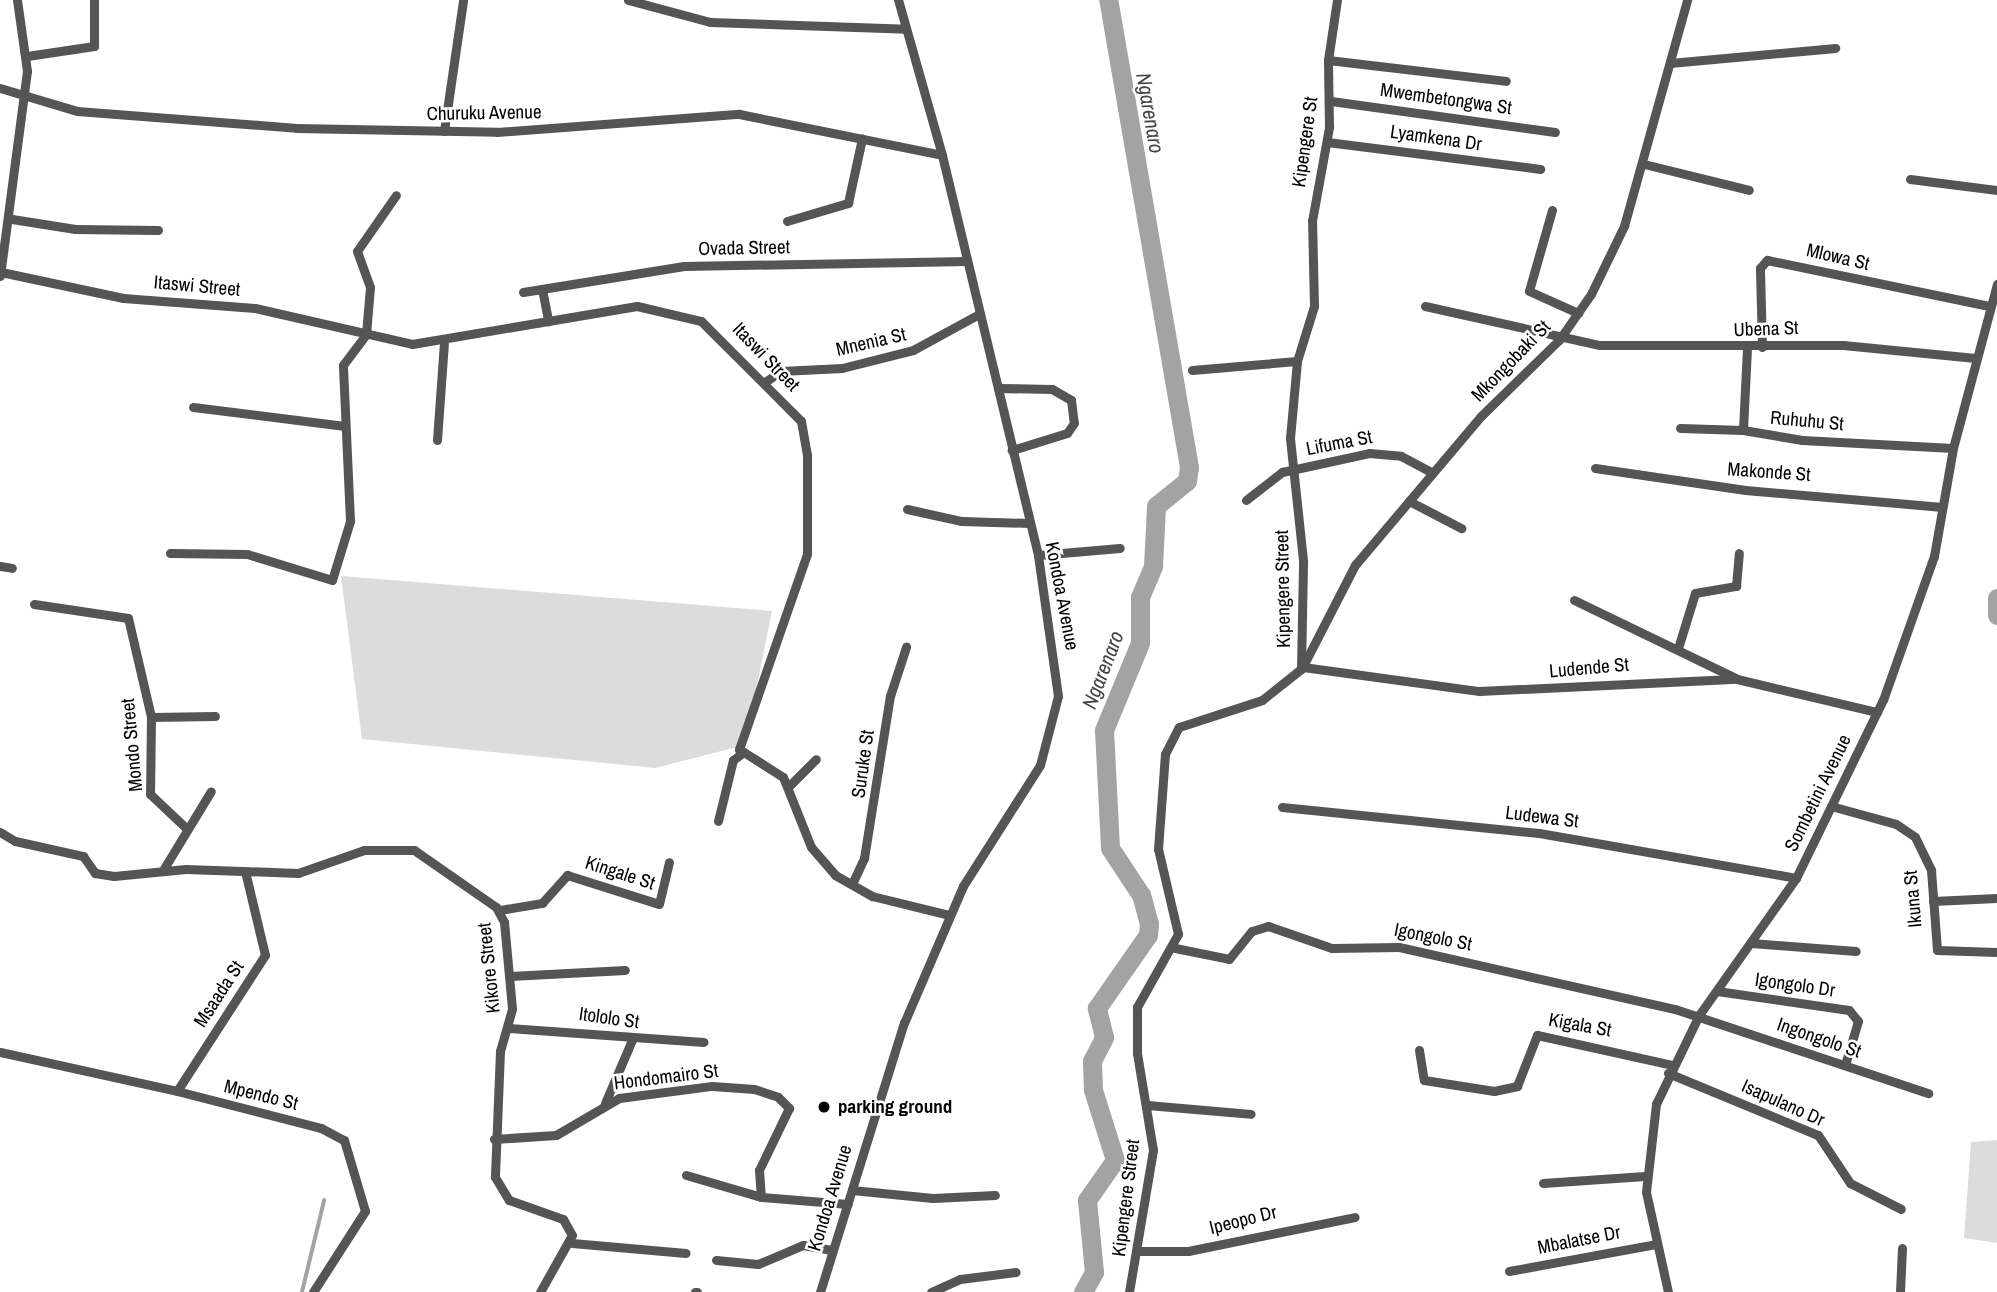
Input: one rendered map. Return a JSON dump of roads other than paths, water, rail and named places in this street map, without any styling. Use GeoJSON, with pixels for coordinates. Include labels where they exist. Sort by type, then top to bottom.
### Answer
{"type":"FeatureCollection","features":[{"type":"Feature","properties":{"kind":"street"},"geometry":{"type":"LineString","coordinates":[[1,274],[12,219],[27,56],[17,0]]}},
{"type":"Feature","properties":{"kind":"street"},"geometry":{"type":"LineString","coordinates":[[27,56],[94,46],[94,0]]}},
{"type":"Feature","properties":{"kind":"street"},"geometry":{"type":"LineString","coordinates":[[444,131],[463,0]]}},
{"type":"Feature","properties":{"kind":"street"},"geometry":{"type":"LineString","coordinates":[[628,0],[710,22],[906,29]]}},
{"type":"Feature","properties":{"kind":"street","name":"Kondoa Avenue"},"geometry":{"type":"LineString","coordinates":[[820,1292],[895,1046],[949,915],[1040,765],[1055,718],[1055,642],[1038,555],[942,155],[898,0]]}},
{"type":"Feature","properties":{"kind":"street","name":"Kipengere St"},"geometry":{"type":"LineString","coordinates":[[1316,290],[1312,221],[1327,142],[1331,101],[1328,60],[1336,0]]}},
{"type":"Feature","properties":{"kind":"street","name":"Mkongobaki St"},"geometry":{"type":"LineString","coordinates":[[1302,668],[1355,565],[1431,472],[1559,340],[1578,313],[1624,226],[1644,164],[1687,0]]}},
{"type":"Feature","properties":{"kind":"street"},"geometry":{"type":"LineString","coordinates":[[1670,63],[1835,48]]}},
{"type":"Feature","properties":{"kind":"street"},"geometry":{"type":"LineString","coordinates":[[1328,60],[1506,81]]}},
{"type":"Feature","properties":{"kind":"street","name":"Churuku Avenue"},"geometry":{"type":"LineString","coordinates":[[0,88],[122,116],[444,131],[739,114],[942,155]]}},
{"type":"Feature","properties":{"kind":"street","name":"Mwembetongwa St"},"geometry":{"type":"LineString","coordinates":[[1331,101],[1555,132]]}},
{"type":"Feature","properties":{"kind":"street"},"geometry":{"type":"LineString","coordinates":[[787,221],[848,203],[862,138]]}},
{"type":"Feature","properties":{"kind":"street","name":"Lyamkena Dr"},"geometry":{"type":"LineString","coordinates":[[1327,142],[1541,169]]}},
{"type":"Feature","properties":{"kind":"street"},"geometry":{"type":"LineString","coordinates":[[1644,164],[1749,190]]}},
{"type":"Feature","properties":{"kind":"street"},"geometry":{"type":"LineString","coordinates":[[1910,179],[1997,190]]}},
{"type":"Feature","properties":{"kind":"street"},"geometry":{"type":"LineString","coordinates":[[170,553],[247,554],[328,582],[349,520],[343,365],[366,334],[370,288],[357,251],[396,195]]}},
{"type":"Feature","properties":{"kind":"street"},"geometry":{"type":"LineString","coordinates":[[1552,210],[1529,290],[1578,313]]}},
{"type":"Feature","properties":{"kind":"street"},"geometry":{"type":"LineString","coordinates":[[12,219],[75,229],[158,230]]}},
{"type":"Feature","properties":{"kind":"street","name":"Mlowa St"},"geometry":{"type":"LineString","coordinates":[[1762,347],[1760,268],[1767,260],[1990,306]]}},
{"type":"Feature","properties":{"kind":"street","name":"Ovada Street"},"geometry":{"type":"LineString","coordinates":[[523,292],[684,266],[967,261]]}},
{"type":"Feature","properties":{"kind":"street","name":"Itaswi Street"},"geometry":{"type":"LineString","coordinates":[[1,274],[102,295],[255,309],[366,334],[444,342],[637,306],[684,312],[721,335],[801,421],[806,439],[810,541],[753,695],[741,754],[718,821]]}},
{"type":"Feature","properties":{"kind":"street","name":"Sombetini Avenue"},"geometry":{"type":"LineString","coordinates":[[1668,1292],[1656,1244],[1645,1176],[1656,1104],[1670,1069],[1699,1016],[1796,878],[1877,712],[1912,627],[1975,358],[1997,284]]}},
{"type":"Feature","properties":{"kind":"street"},"geometry":{"type":"LineString","coordinates":[[542,289],[548,321]]}},
{"type":"Feature","properties":{"kind":"street","name":"Kipengere Street"},"geometry":{"type":"LineString","coordinates":[[1129,1292],[1153,1150],[1137,1007],[1175,948],[1177,923],[1158,849],[1160,776],[1169,741],[1192,719],[1239,709],[1282,690],[1302,668],[1303,560],[1292,471],[1297,361],[1316,290]]}},
{"type":"Feature","properties":{"kind":"street","name":"Ubena St"},"geometry":{"type":"LineString","coordinates":[[1425,306],[1559,340],[1649,350],[1843,345],[1975,358]]}},
{"type":"Feature","properties":{"kind":"street","name":"Mnenia St"},"geometry":{"type":"LineString","coordinates":[[765,382],[781,371],[842,368],[913,351],[979,314]]}},
{"type":"Feature","properties":{"kind":"street"},"geometry":{"type":"LineString","coordinates":[[437,440],[444,342]]}},
{"type":"Feature","properties":{"kind":"street","name":"Ruhuhu St"},"geometry":{"type":"LineString","coordinates":[[1747,348],[1743,430],[1802,440],[1953,447]]}},
{"type":"Feature","properties":{"kind":"street"},"geometry":{"type":"LineString","coordinates":[[1192,370],[1297,361]]}},
{"type":"Feature","properties":{"kind":"street"},"geometry":{"type":"LineString","coordinates":[[998,388],[1052,388],[1071,400],[1074,423],[1067,433],[1012,450]]}},
{"type":"Feature","properties":{"kind":"street"},"geometry":{"type":"LineString","coordinates":[[193,407],[345,426]]}},
{"type":"Feature","properties":{"kind":"street"},"geometry":{"type":"LineString","coordinates":[[1680,428],[1743,430]]}},
{"type":"Feature","properties":{"kind":"street","name":"Lifuma St"},"geometry":{"type":"LineString","coordinates":[[1292,471],[1387,452],[1431,472]]}},
{"type":"Feature","properties":{"kind":"street","name":"Makonde St"},"geometry":{"type":"LineString","coordinates":[[1595,468],[1745,490],[1942,507]]}},
{"type":"Feature","properties":{"kind":"street"},"geometry":{"type":"LineString","coordinates":[[1246,500],[1292,471]]}},
{"type":"Feature","properties":{"kind":"street"},"geometry":{"type":"LineString","coordinates":[[1409,501],[1461,528]]}},
{"type":"Feature","properties":{"kind":"street"},"geometry":{"type":"LineString","coordinates":[[907,509],[961,522],[1030,523]]}},
{"type":"Feature","properties":{"kind":"street"},"geometry":{"type":"LineString","coordinates":[[1038,555],[1120,548]]}},
{"type":"Feature","properties":{"kind":"street"},"geometry":{"type":"LineString","coordinates":[[1679,646],[1695,593],[1736,586],[1739,553]]}},
{"type":"Feature","properties":{"kind":"street"},"geometry":{"type":"LineString","coordinates":[[0,566],[12,568]]}},
{"type":"Feature","properties":{"kind":"street"},"geometry":{"type":"LineString","coordinates":[[1574,600],[1679,646],[1737,679]]}},
{"type":"Feature","properties":{"kind":"street","name":"Mondo Street"},"geometry":{"type":"LineString","coordinates":[[34,604],[124,614],[151,717],[150,794],[185,827]]}},
{"type":"Feature","properties":{"kind":"street","name":"Suruke St"},"geometry":{"type":"LineString","coordinates":[[852,884],[864,858],[890,696],[906,647]]}},
{"type":"Feature","properties":{"kind":"street","name":"Ludende St"},"geometry":{"type":"LineString","coordinates":[[1302,668],[1479,691],[1737,679],[1877,712]]}},
{"type":"Feature","properties":{"kind":"street"},"geometry":{"type":"LineString","coordinates":[[151,717],[215,716]]}},
{"type":"Feature","properties":{"kind":"street"},"geometry":{"type":"LineString","coordinates":[[741,754],[789,786],[822,864],[884,901],[949,915]]}},
{"type":"Feature","properties":{"kind":"street"},"geometry":{"type":"LineString","coordinates":[[789,786],[816,759]]}},
{"type":"Feature","properties":{"kind":"street"},"geometry":{"type":"LineString","coordinates":[[163,870],[185,827],[211,791]]}},
{"type":"Feature","properties":{"kind":"street","name":"Ikuna St"},"geometry":{"type":"LineString","coordinates":[[1831,806],[1896,824],[1915,837],[1931,870],[1937,950],[1997,952]]}},
{"type":"Feature","properties":{"kind":"street","name":"Ludewa St"},"geometry":{"type":"LineString","coordinates":[[1282,807],[1539,833],[1796,878]]}},
{"type":"Feature","properties":{"kind":"street","name":"Kikore Street"},"geometry":{"type":"LineString","coordinates":[[0,832],[15,841],[83,856],[95,873],[163,870],[306,872],[364,850],[414,850],[500,911],[510,976],[509,1028],[500,1051],[494,1139],[500,1191],[516,1204],[567,1222],[572,1243]]}},
{"type":"Feature","properties":{"kind":"street","name":"Kingale St"},"geometry":{"type":"LineString","coordinates":[[500,911],[542,903],[567,875],[659,904],[669,862]]}},
{"type":"Feature","properties":{"kind":"street","name":"Msaada St"},"geometry":{"type":"LineString","coordinates":[[177,1091],[265,955],[245,871]]}},
{"type":"Feature","properties":{"kind":"street"},"geometry":{"type":"LineString","coordinates":[[1933,901],[1997,898]]}},
{"type":"Feature","properties":{"kind":"street","name":"Igongolo St"},"geometry":{"type":"LineString","coordinates":[[1175,948],[1229,959],[1252,931],[1268,926],[1319,946],[1399,947],[1699,1016]]}},
{"type":"Feature","properties":{"kind":"street"},"geometry":{"type":"LineString","coordinates":[[1751,943],[1856,951]]}},
{"type":"Feature","properties":{"kind":"street"},"geometry":{"type":"LineString","coordinates":[[510,976],[625,970]]}},
{"type":"Feature","properties":{"kind":"street","name":"Igongolo Dr"},"geometry":{"type":"LineString","coordinates":[[1717,991],[1849,1010],[1858,1021],[1845,1065]]}},
{"type":"Feature","properties":{"kind":"street","name":"Ingongolo St"},"geometry":{"type":"LineString","coordinates":[[1699,1016],[1928,1093]]}},
{"type":"Feature","properties":{"kind":"street","name":"Itololo St"},"geometry":{"type":"LineString","coordinates":[[509,1028],[586,1030],[632,1040],[703,1042]]}},
{"type":"Feature","properties":{"kind":"street","name":"Kigala St"},"geometry":{"type":"LineString","coordinates":[[1419,1050],[1424,1080],[1494,1091],[1517,1086],[1537,1035],[1670,1069]]}},
{"type":"Feature","properties":{"kind":"street"},"geometry":{"type":"LineString","coordinates":[[605,1103],[632,1040]]}},
{"type":"Feature","properties":{"kind":"street","name":"Mpendo St"},"geometry":{"type":"LineString","coordinates":[[0,1052],[177,1091],[321,1128],[348,1146],[365,1211],[313,1292]]}},
{"type":"Feature","properties":{"kind":"street","name":"Isapulano Dr"},"geometry":{"type":"LineString","coordinates":[[1670,1069],[1818,1135],[1831,1145],[1850,1183],[1901,1209]]}},
{"type":"Feature","properties":{"kind":"street","name":"Hondomairo St"},"geometry":{"type":"LineString","coordinates":[[494,1139],[556,1135],[605,1103],[719,1086],[778,1097],[788,1112],[759,1170],[761,1197]]}},
{"type":"Feature","properties":{"kind":"street"},"geometry":{"type":"LineString","coordinates":[[1147,1105],[1251,1114]]}},
{"type":"Feature","properties":{"kind":"street"},"geometry":{"type":"LineString","coordinates":[[686,1175],[761,1197],[848,1204]]}},
{"type":"Feature","properties":{"kind":"street"},"geometry":{"type":"LineString","coordinates":[[1544,1183],[1645,1176]]}},
{"type":"Feature","properties":{"kind":"street"},"geometry":{"type":"LineString","coordinates":[[852,1190],[933,1198],[995,1195]]}},
{"type":"Feature","properties":{"kind":"street","name":"Ipeopo Dr"},"geometry":{"type":"LineString","coordinates":[[1138,1251],[1188,1251],[1355,1217]]}},
{"type":"Feature","properties":{"kind":"street"},"geometry":{"type":"LineString","coordinates":[[540,1292],[572,1243],[686,1253]]}},
{"type":"Feature","properties":{"kind":"street","name":"Mbalatse Dr"},"geometry":{"type":"LineString","coordinates":[[1509,1271],[1656,1244]]}},
{"type":"Feature","properties":{"kind":"street"},"geometry":{"type":"LineString","coordinates":[[716,1260],[750,1265],[803,1245],[832,1250]]}},
{"type":"Feature","properties":{"kind":"street"},"geometry":{"type":"LineString","coordinates":[[1900,1292],[1902,1248]]}},
{"type":"Feature","properties":{"kind":"street"},"geometry":{"type":"LineString","coordinates":[[931,1292],[960,1279],[1016,1272]]}},
{"type":"Feature","properties":{"kind":"waterway","name":"Ngarenaro"},"geometry":{"type":"LineString","coordinates":[[1083,1292],[1094,1272],[1087,1200],[1115,1160],[1093,1090],[1092,1061],[1104,1037],[1097,1008],[1148,935],[1149,924],[1141,895],[1110,848],[1104,730],[1140,643],[1140,597],[1153,566],[1156,506],[1187,481],[1189,467],[1108,0]]}},
{"type":"Feature","properties":{"kind":"waterway"},"geometry":{"type":"LineString","coordinates":[[1997,598],[1997,615]]}},
{"type":"Feature","properties":{"kind":"waterway"},"geometry":{"type":"LineString","coordinates":[[302,1292],[324,1201]]}},
{"type":"Feature","properties":{"kind":"place","name":"parking ground"},"geometry":{"type":"Point","coordinates":[824,1107]}}]}
